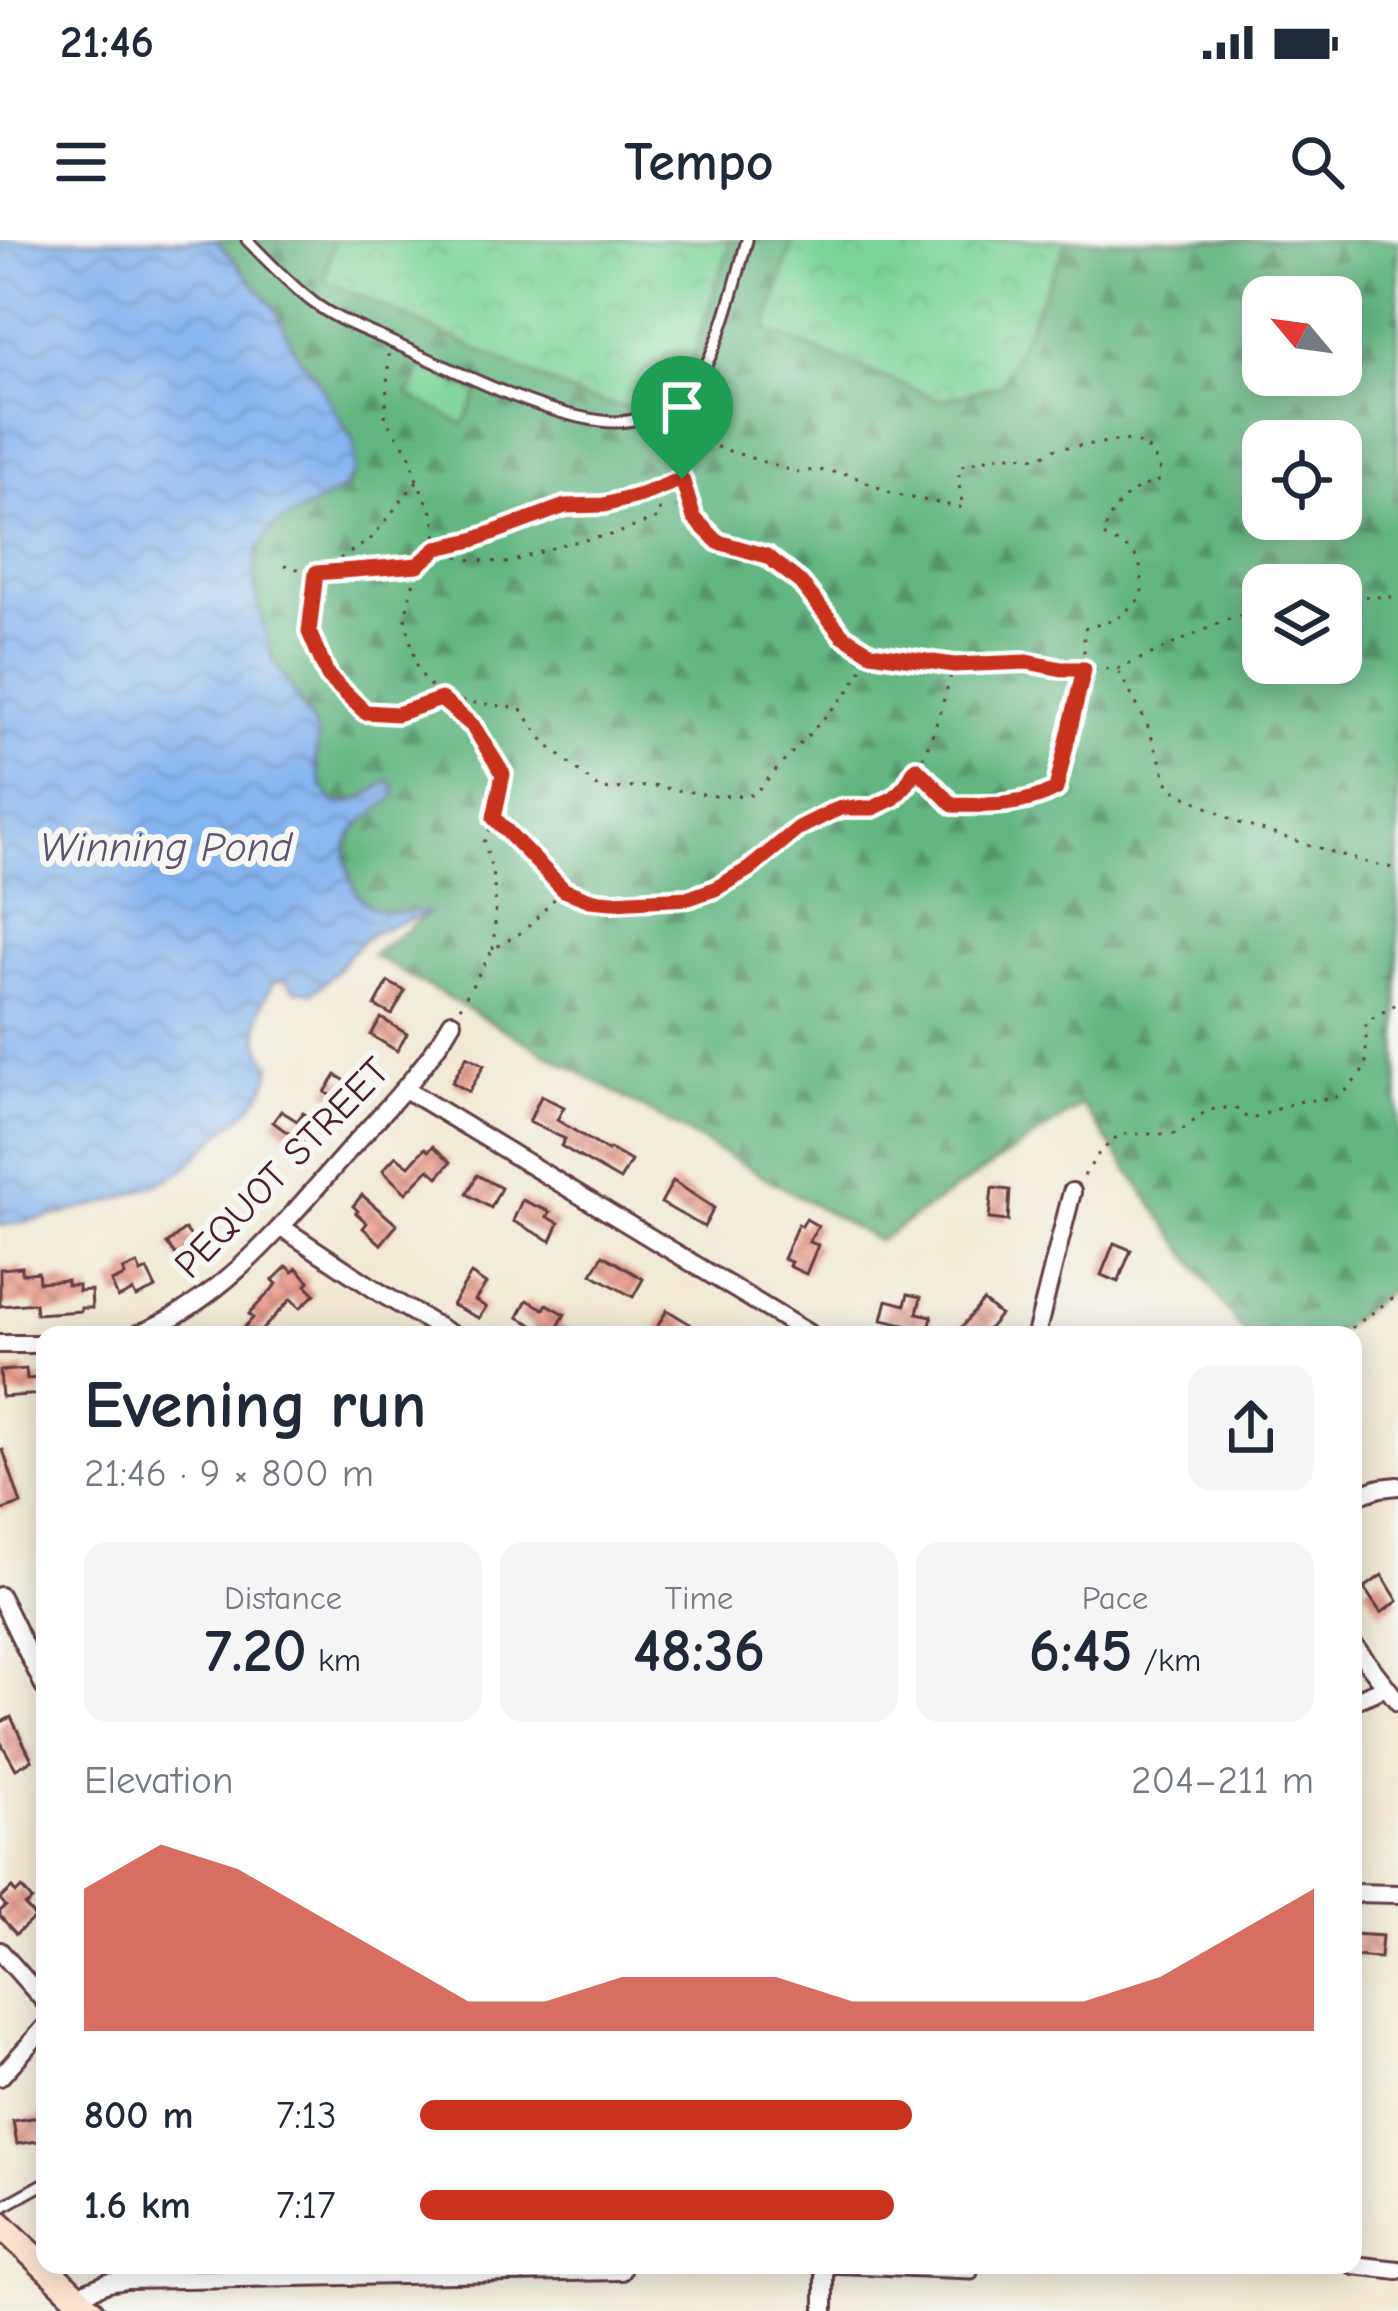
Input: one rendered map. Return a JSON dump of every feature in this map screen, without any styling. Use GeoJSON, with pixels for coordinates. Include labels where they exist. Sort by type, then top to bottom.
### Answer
{"type":"FeatureCollection","features":[{"type":"Feature","properties":{"kind":"main road"},"geometry":{"type":"LineString","coordinates":[[0,2224],[36,2258]]}},
{"type":"Feature","properties":{"kind":"main road"},"geometry":{"type":"LineString","coordinates":[[53,2274],[83,2303]]}},
{"type":"Feature","properties":{"kind":"street","name":"PEQUOT STREET"},"geometry":{"type":"LineString","coordinates":[[157,1326],[200,1302],[281,1227],[405,1090],[452,1022]]}},
{"type":"Feature","properties":{"kind":"street"},"geometry":{"type":"LineString","coordinates":[[405,1090],[797,1326]]}},
{"type":"Feature","properties":{"kind":"street"},"geometry":{"type":"LineString","coordinates":[[1038,1326],[1072,1192]]}},
{"type":"Feature","properties":{"kind":"street"},"geometry":{"type":"LineString","coordinates":[[281,1227],[437,1326]]}},
{"type":"Feature","properties":{"kind":"street"},"geometry":{"type":"LineString","coordinates":[[0,1344],[36,1344]]}},
{"type":"Feature","properties":{"kind":"street"},"geometry":{"type":"LineString","coordinates":[[1362,1494],[1398,1486]]}},
{"type":"Feature","properties":{"kind":"street"},"geometry":{"type":"LineString","coordinates":[[0,1596],[36,1670]]}},
{"type":"Feature","properties":{"kind":"street"},"geometry":{"type":"LineString","coordinates":[[1362,1656],[1398,1702]]}},
{"type":"Feature","properties":{"kind":"street"},"geometry":{"type":"LineString","coordinates":[[1362,1697],[1386,1687]]}},
{"type":"Feature","properties":{"kind":"street"},"geometry":{"type":"LineString","coordinates":[[1362,1892],[1398,1894]]}},
{"type":"Feature","properties":{"kind":"street"},"geometry":{"type":"LineString","coordinates":[[0,1951],[36,1992]]}},
{"type":"Feature","properties":{"kind":"street"},"geometry":{"type":"LineString","coordinates":[[0,2078],[36,2037]]}},
{"type":"Feature","properties":{"kind":"street"},"geometry":{"type":"LineString","coordinates":[[1362,2266],[1398,2270]]}},
{"type":"Feature","properties":{"kind":"street"},"geometry":{"type":"LineString","coordinates":[[83,2303],[93,2287],[127,2280],[456,2274]]}},
{"type":"Feature","properties":{"kind":"street"},"geometry":{"type":"LineString","coordinates":[[824,2274],[824,2311]]}},
{"type":"Feature","properties":{"kind":"lane"},"geometry":{"type":"LineString","coordinates":[[247,240],[314,303],[388,340],[497,388],[590,419],[618,422],[663,410],[697,380],[724,318],[748,240]]}},
{"type":"Feature","properties":{"kind":"lane"},"geometry":{"type":"LineString","coordinates":[[0,2208],[36,2187]]}},
{"type":"Feature","properties":{"kind":"path"},"geometry":{"type":"LineString","coordinates":[[388,340],[385,419],[409,453],[434,516],[438,548]]}},
{"type":"Feature","properties":{"kind":"path"},"geometry":{"type":"LineString","coordinates":[[663,410],[694,518],[718,542],[767,556],[801,583],[842,635],[871,653],[954,665],[1027,662],[1062,669],[1118,669],[1242,616]]}},
{"type":"Feature","properties":{"kind":"path"},"geometry":{"type":"LineString","coordinates":[[670,435],[796,472],[848,474],[893,494],[963,508],[958,480],[961,466],[1017,454],[1029,459],[1044,457],[1052,449],[1124,440],[1145,445],[1160,466],[1156,482],[1117,502],[1103,536],[1131,549],[1142,570],[1142,597],[1117,619],[1084,629],[1084,669],[1056,789],[1035,800],[953,805],[916,768]]}},
{"type":"Feature","properties":{"kind":"path"},"geometry":{"type":"LineString","coordinates":[[452,1022],[493,950],[495,875],[484,842],[503,774],[473,726],[441,699],[417,669],[405,617],[418,565],[438,548],[565,506],[604,505],[682,479]]}},
{"type":"Feature","properties":{"kind":"path"},"geometry":{"type":"LineString","coordinates":[[316,573],[370,540],[417,481]]}},
{"type":"Feature","properties":{"kind":"path"},"geometry":{"type":"LineString","coordinates":[[438,548],[466,560],[508,563],[564,544],[616,534],[660,517],[658,488]]}},
{"type":"Feature","properties":{"kind":"path"},"geometry":{"type":"LineString","coordinates":[[284,566],[316,573],[418,565]]}},
{"type":"Feature","properties":{"kind":"path"},"geometry":{"type":"LineString","coordinates":[[316,573],[309,632],[328,676],[365,712],[397,714],[441,699],[520,708],[546,744],[601,790],[653,786],[715,796],[753,795],[849,691],[871,653]]}},
{"type":"Feature","properties":{"kind":"path"},"geometry":{"type":"LineString","coordinates":[[1362,596],[1398,597]]}},
{"type":"Feature","properties":{"kind":"path"},"geometry":{"type":"LineString","coordinates":[[494,818],[564,890],[612,902],[689,898],[749,869],[799,828],[841,808],[873,808],[894,798],[932,739],[954,665]]}},
{"type":"Feature","properties":{"kind":"path"},"geometry":{"type":"LineString","coordinates":[[1118,669],[1147,724],[1170,788],[1239,823],[1398,869]]}},
{"type":"Feature","properties":{"kind":"path"},"geometry":{"type":"LineString","coordinates":[[493,950],[524,932],[564,890]]}},
{"type":"Feature","properties":{"kind":"path"},"geometry":{"type":"LineString","coordinates":[[1072,1192],[1099,1153],[1120,1134],[1178,1134],[1207,1110],[1235,1107],[1250,1120],[1296,1102],[1336,1097],[1366,1067],[1366,1022],[1398,1003]]}},
{"type":"Feature","properties":{"kind":"path"},"geometry":{"type":"LineString","coordinates":[[1354,1326],[1398,1294]]}},
{"type":"Feature","properties":{"kind":"green space"},"geometry":{"type":"Polygon","coordinates":[[[216,240],[1398,240],[1398,1284],[1344,1326],[1239,1326],[1082,1105],[878,1241],[372,955],[428,914],[373,908],[356,892],[348,870],[352,834],[363,818],[395,796],[388,781],[350,802],[335,804],[331,799],[316,767],[316,730],[276,664],[255,582],[261,544],[271,531],[351,481],[314,374],[298,356],[274,307],[216,240]]]}},
{"type":"Feature","properties":{"kind":"green space"},"geometry":{"type":"Polygon","coordinates":[[[334,240],[731,240],[682,389],[627,408],[583,398],[325,280],[334,240]]]}},
{"type":"Feature","properties":{"kind":"green space"},"geometry":{"type":"Polygon","coordinates":[[[793,240],[1068,240],[1001,385],[941,400],[766,330],[793,240]]]}},
{"type":"Feature","properties":{"kind":"green space"},"geometry":{"type":"Polygon","coordinates":[[[424,366],[478,394],[463,424],[408,395],[424,366]]]}},
{"type":"Feature","properties":{"kind":"water","name":"Winning Pond"},"geometry":{"type":"Polygon","coordinates":[[[0,240],[216,240],[274,307],[298,356],[314,374],[354,443],[355,471],[343,489],[274,526],[257,550],[255,591],[272,658],[319,735],[315,761],[322,786],[335,804],[363,797],[388,780],[395,786],[395,796],[356,829],[346,849],[359,896],[380,910],[429,913],[366,938],[312,992],[295,990],[285,979],[273,982],[258,1024],[260,1045],[271,1065],[264,1088],[252,1106],[182,1170],[114,1200],[0,1226],[0,240]]]}},
{"type":"Feature","properties":{"kind":"building"},"geometry":{"type":"Polygon","coordinates":[[[388,982],[405,991],[392,1015],[375,1006],[388,982]]]}},
{"type":"Feature","properties":{"kind":"building"},"geometry":{"type":"Polygon","coordinates":[[[381,1018],[407,1034],[397,1051],[371,1035],[381,1018]]]}},
{"type":"Feature","properties":{"kind":"building"},"geometry":{"type":"Polygon","coordinates":[[[467,1056],[484,1065],[469,1092],[452,1082],[467,1056]]]}},
{"type":"Feature","properties":{"kind":"building"},"geometry":{"type":"Polygon","coordinates":[[[336,1075],[360,1090],[349,1108],[325,1092],[336,1075]]]}},
{"type":"Feature","properties":{"kind":"building"},"geometry":{"type":"Polygon","coordinates":[[[541,1096],[564,1107],[557,1120],[631,1161],[620,1180],[561,1146],[565,1139],[529,1122],[541,1096]]]}},
{"type":"Feature","properties":{"kind":"building"},"geometry":{"type":"Polygon","coordinates":[[[281,1111],[297,1121],[303,1113],[323,1127],[308,1148],[273,1122],[281,1111]]]}},
{"type":"Feature","properties":{"kind":"building"},"geometry":{"type":"Polygon","coordinates":[[[433,1146],[451,1162],[438,1177],[429,1169],[406,1193],[383,1170],[396,1156],[409,1166],[433,1146]]]}},
{"type":"Feature","properties":{"kind":"building"},"geometry":{"type":"Polygon","coordinates":[[[477,1175],[501,1188],[491,1208],[467,1194],[477,1175]]]}},
{"type":"Feature","properties":{"kind":"building"},"geometry":{"type":"Polygon","coordinates":[[[673,1181],[714,1208],[704,1227],[661,1203],[673,1181]]]}},
{"type":"Feature","properties":{"kind":"building"},"geometry":{"type":"Polygon","coordinates":[[[992,1188],[1010,1190],[1008,1221],[989,1219],[992,1188]]]}},
{"type":"Feature","properties":{"kind":"building"},"geometry":{"type":"Polygon","coordinates":[[[362,1195],[397,1225],[381,1244],[363,1228],[367,1223],[353,1206],[362,1195]]]}},
{"type":"Feature","properties":{"kind":"building"},"geometry":{"type":"Polygon","coordinates":[[[522,1200],[550,1212],[547,1217],[559,1223],[551,1241],[513,1221],[522,1200]]]}},
{"type":"Feature","properties":{"kind":"building"},"geometry":{"type":"Polygon","coordinates":[[[806,1219],[818,1226],[809,1242],[818,1245],[806,1274],[783,1259],[798,1224],[802,1226],[806,1219]]]}},
{"type":"Feature","properties":{"kind":"building"},"geometry":{"type":"Polygon","coordinates":[[[185,1229],[203,1251],[185,1266],[167,1244],[185,1229]]]}},
{"type":"Feature","properties":{"kind":"building"},"geometry":{"type":"Polygon","coordinates":[[[1114,1243],[1131,1250],[1118,1282],[1101,1275],[1114,1243]]]}},
{"type":"Feature","properties":{"kind":"building"},"geometry":{"type":"Polygon","coordinates":[[[603,1255],[643,1279],[633,1297],[592,1274],[603,1255]]]}},
{"type":"Feature","properties":{"kind":"building"},"geometry":{"type":"Polygon","coordinates":[[[137,1264],[141,1273],[147,1270],[156,1288],[136,1297],[133,1291],[118,1298],[111,1282],[137,1264]]]}},
{"type":"Feature","properties":{"kind":"building"},"geometry":{"type":"Polygon","coordinates":[[[287,1266],[293,1272],[297,1268],[315,1294],[300,1308],[291,1299],[266,1326],[245,1326],[253,1318],[249,1314],[277,1284],[273,1280],[287,1266]]]}},
{"type":"Feature","properties":{"kind":"building"},"geometry":{"type":"Polygon","coordinates":[[[22,1267],[22,1274],[38,1272],[39,1282],[67,1280],[67,1285],[78,1285],[78,1291],[91,1290],[92,1308],[36,1314],[35,1303],[0,1306],[0,1269],[22,1267]]]}},
{"type":"Feature","properties":{"kind":"building"},"geometry":{"type":"Polygon","coordinates":[[[471,1274],[486,1284],[475,1300],[486,1307],[479,1318],[452,1305],[471,1274]]]}},
{"type":"Feature","properties":{"kind":"building"},"geometry":{"type":"Polygon","coordinates":[[[908,1294],[921,1297],[917,1313],[932,1316],[930,1326],[882,1320],[887,1300],[905,1305],[908,1294]]]}},
{"type":"Feature","properties":{"kind":"building"},"geometry":{"type":"Polygon","coordinates":[[[527,1300],[565,1314],[561,1326],[532,1326],[518,1317],[527,1300]]]}},
{"type":"Feature","properties":{"kind":"building"},"geometry":{"type":"Polygon","coordinates":[[[983,1301],[1000,1315],[991,1326],[962,1326],[983,1301]]]}},
{"type":"Feature","properties":{"kind":"building"},"geometry":{"type":"Polygon","coordinates":[[[667,1310],[690,1324],[689,1326],[658,1326],[667,1310]]]}},
{"type":"Feature","properties":{"kind":"building"},"geometry":{"type":"Polygon","coordinates":[[[26,1369],[27,1379],[36,1378],[36,1394],[2,1397],[0,1371],[26,1369]]]}},
{"type":"Feature","properties":{"kind":"building"},"geometry":{"type":"Polygon","coordinates":[[[0,1450],[21,1504],[0,1511],[0,1450]]]}},
{"type":"Feature","properties":{"kind":"building"},"geometry":{"type":"Polygon","coordinates":[[[1382,1575],[1398,1601],[1381,1613],[1364,1588],[1382,1575]]]}},
{"type":"Feature","properties":{"kind":"building"},"geometry":{"type":"Polygon","coordinates":[[[11,1717],[32,1760],[16,1769],[0,1741],[0,1723],[11,1717]]]}},
{"type":"Feature","properties":{"kind":"building"},"geometry":{"type":"Polygon","coordinates":[[[12,1888],[16,1893],[22,1888],[32,1900],[25,1906],[35,1917],[16,1934],[0,1916],[6,1906],[0,1899],[12,1888]]]}},
{"type":"Feature","properties":{"kind":"building"},"geometry":{"type":"Polygon","coordinates":[[[1362,1935],[1382,1936],[1380,1958],[1362,1957],[1362,1935]]]}},
{"type":"Feature","properties":{"kind":"building"},"geometry":{"type":"Polygon","coordinates":[[[36,2117],[36,2141],[17,2144],[13,2121],[36,2117]]]}},
{"type":"Feature","properties":{"kind":"route"},"geometry":{"type":"LineString","coordinates":[[682,479],[694,518],[718,542],[767,556],[801,583],[842,635],[871,653],[954,665],[1027,662],[1084,669],[1056,789],[1035,800],[953,805],[916,768],[894,798],[873,808],[841,808],[799,828],[749,869],[715,889],[689,898],[590,900],[564,890],[494,818],[503,774],[473,726],[441,699],[397,714],[365,712],[328,676],[309,632],[316,573],[418,565],[438,548],[565,506],[604,505],[682,479]]}}]}
